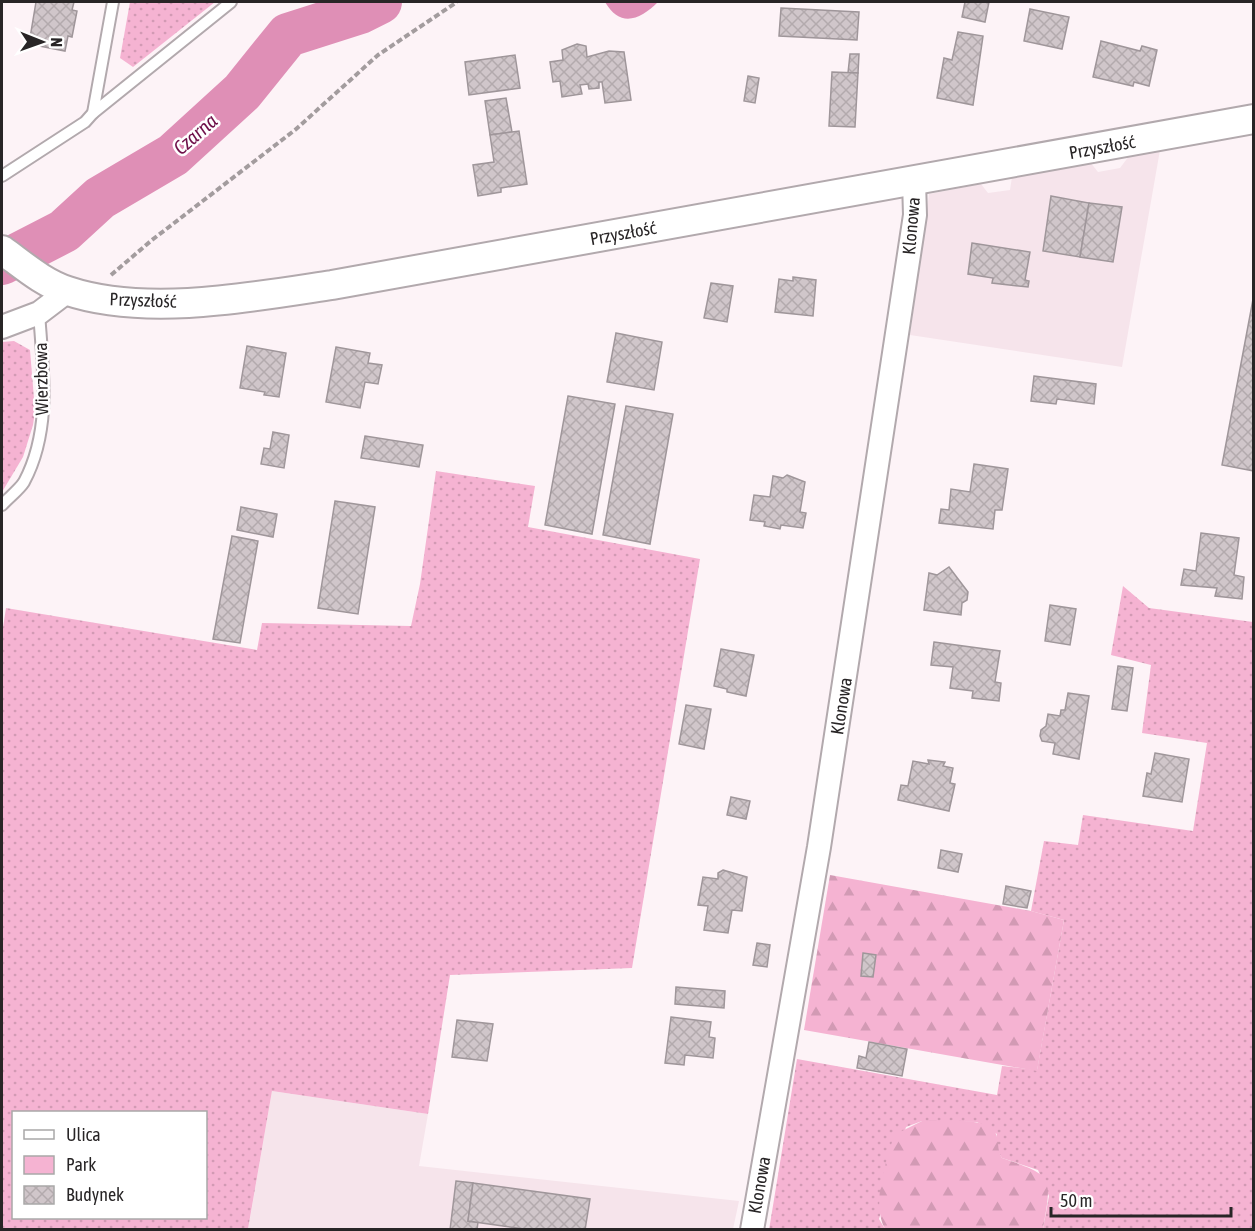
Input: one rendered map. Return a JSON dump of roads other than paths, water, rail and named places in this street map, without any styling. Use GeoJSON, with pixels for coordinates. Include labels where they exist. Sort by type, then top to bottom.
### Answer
{"type":"FeatureCollection","features":[{"type":"Feature","properties":{"kind":"street","name":"Przyszłość"},"geometry":{"type":"LineString","coordinates":[[2,250],[67,289],[132,301],[227,301],[332,285],[1254,119]]}},
{"type":"Feature","properties":{"kind":"street","name":"Klonowa"},"geometry":{"type":"LineString","coordinates":[[752,1230],[819,847],[915,215],[914,181]]}},
{"type":"Feature","properties":{"kind":"street"},"geometry":{"type":"LineString","coordinates":[[2,327],[39,313],[67,289]]}},
{"type":"Feature","properties":{"kind":"lane"},"geometry":{"type":"LineString","coordinates":[[93,113],[113,2]]}},
{"type":"Feature","properties":{"kind":"lane"},"geometry":{"type":"LineString","coordinates":[[2,176],[85,122],[93,113],[231,2]]}},
{"type":"Feature","properties":{"kind":"lane","name":"Wierzbowa"},"geometry":{"type":"LineString","coordinates":[[2,505],[23,483],[40,433],[44,397],[39,313]]}},
{"type":"Feature","properties":{"kind":"waterway","name":"Czarna"},"geometry":{"type":"LineString","coordinates":[[2,263],[64,231],[100,198],[173,155],[242,92],[288,35],[360,12],[380,2]]}}]}
